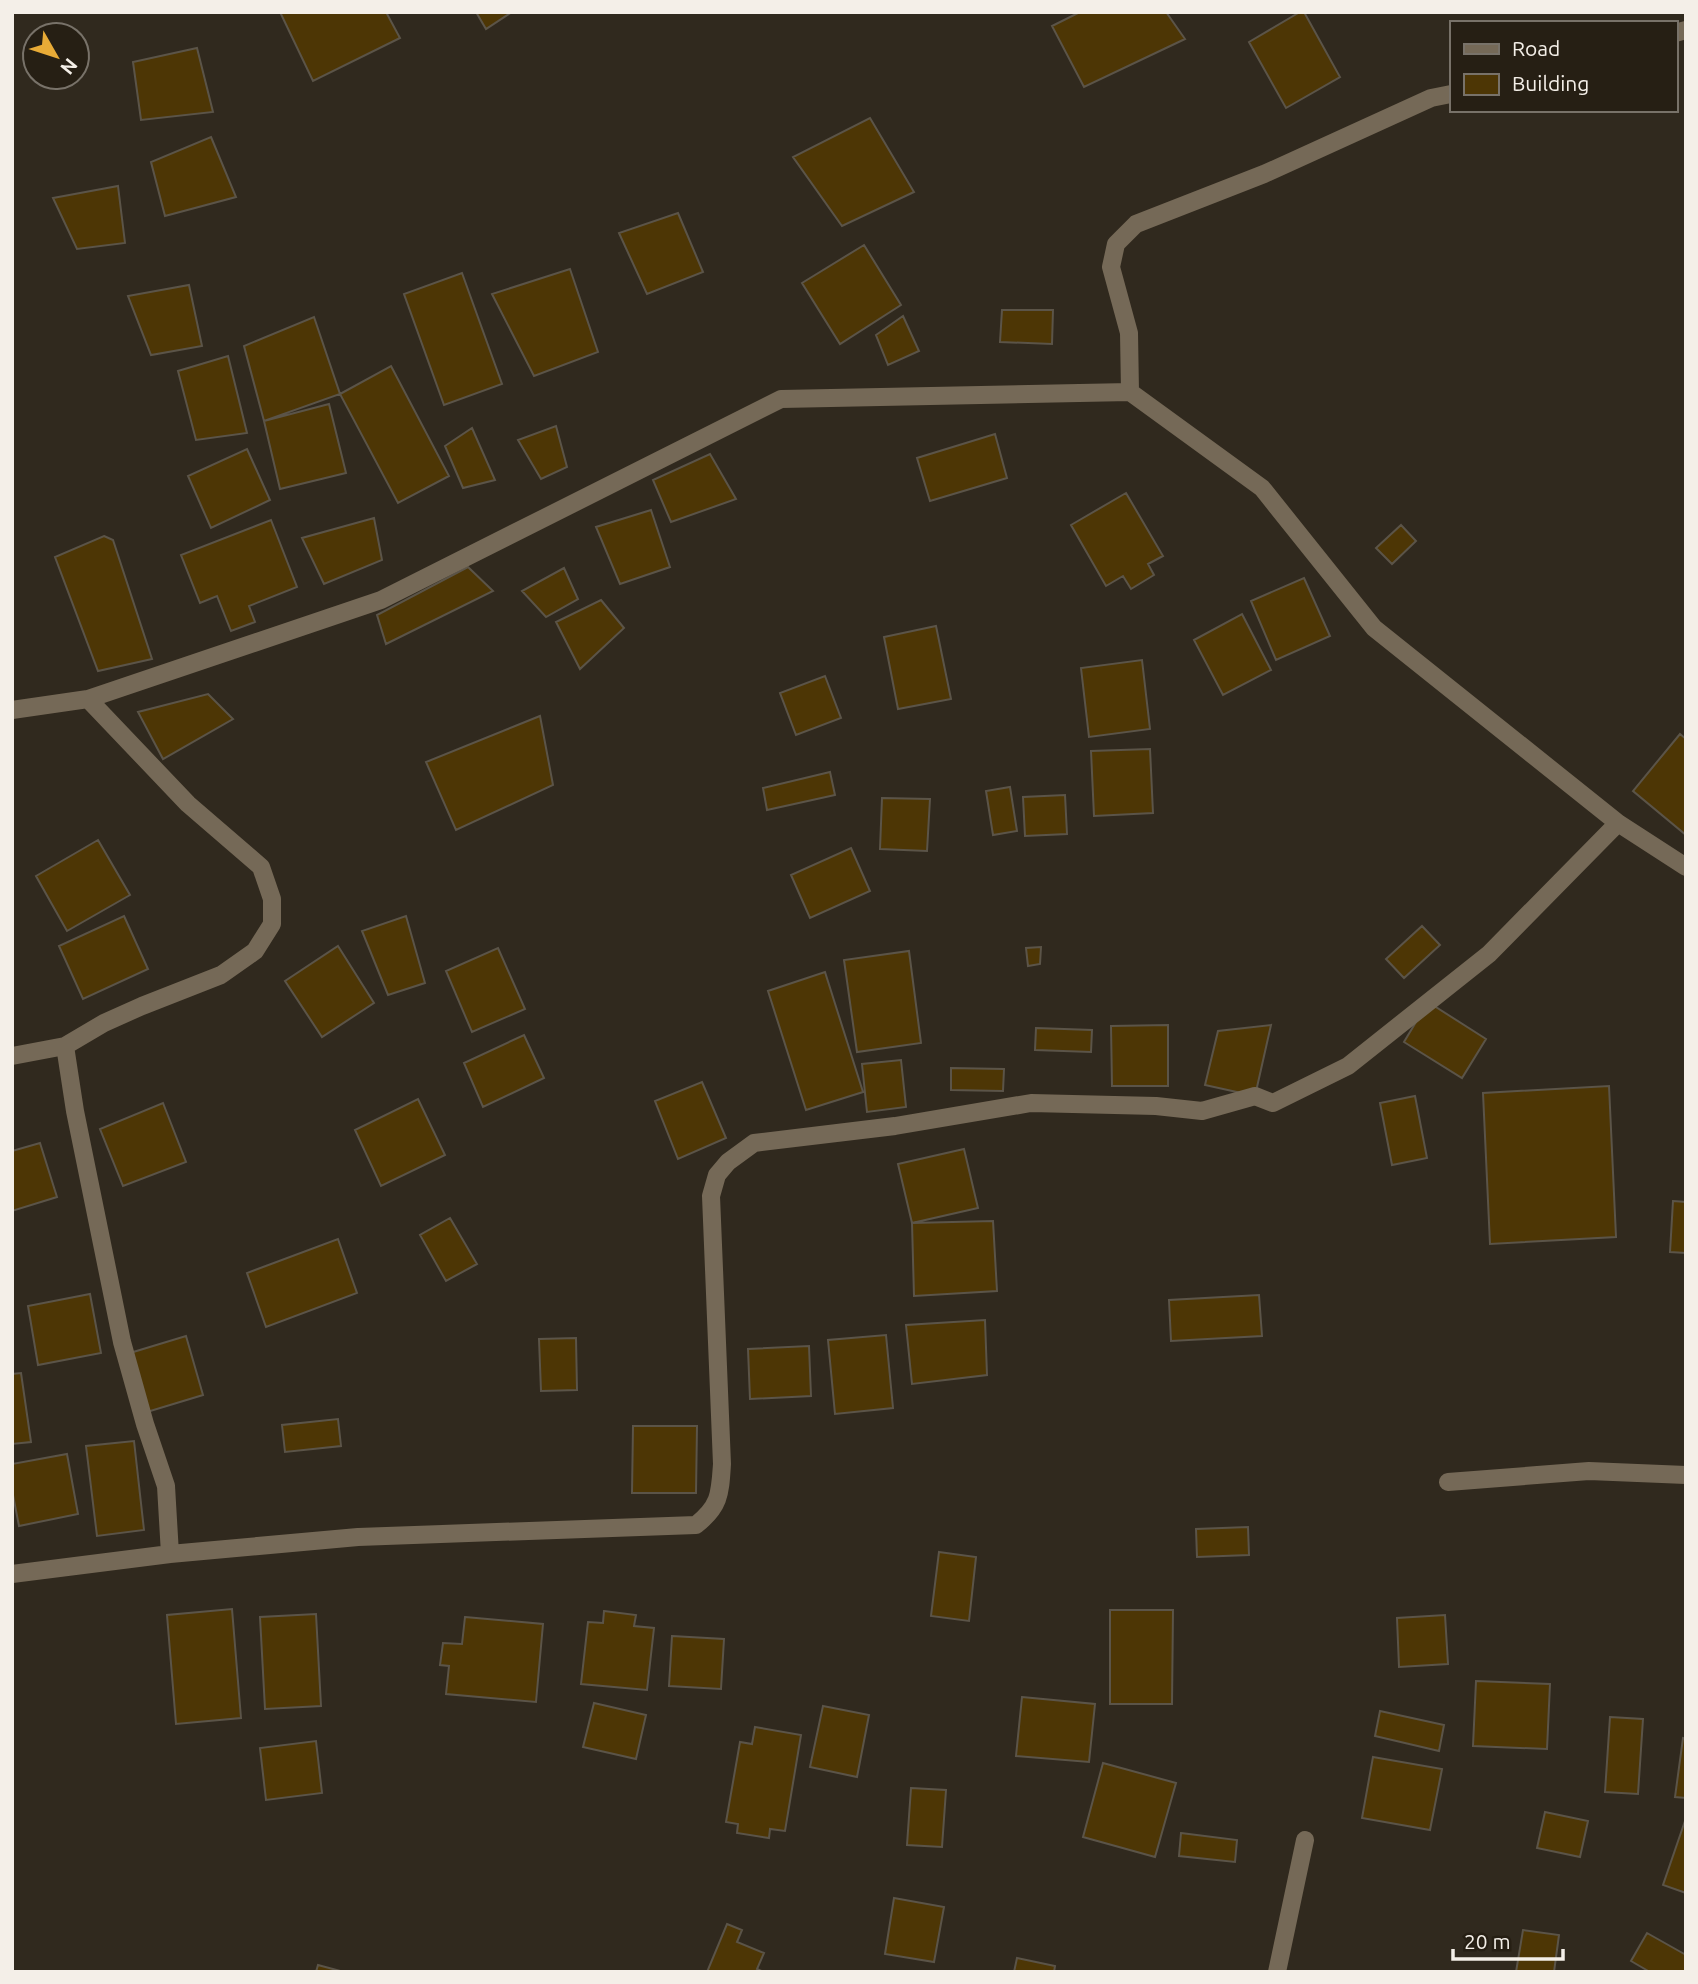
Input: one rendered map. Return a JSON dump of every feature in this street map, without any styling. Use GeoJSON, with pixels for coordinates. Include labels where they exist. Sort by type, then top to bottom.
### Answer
{"type":"FeatureCollection","features":[{"type":"Feature","properties":{"kind":"street"},"geometry":{"type":"LineString","coordinates":[[1130,393],[1129,333],[1111,267],[1116,244],[1136,224],[1264,174],[1432,98],[1450,94]]}},
{"type":"Feature","properties":{"kind":"street"},"geometry":{"type":"LineString","coordinates":[[12,710],[88,699],[381,600],[781,399],[1130,393],[1262,488],[1374,628],[1618,823],[1686,867]]}},
{"type":"Feature","properties":{"kind":"street"},"geometry":{"type":"LineString","coordinates":[[12,1056],[65,1046],[132,1010],[221,975],[255,951],[272,924],[272,899],[261,867],[188,804],[88,699]]}},
{"type":"Feature","properties":{"kind":"street"},"geometry":{"type":"LineString","coordinates":[[12,1574],[170,1554],[358,1537],[696,1525],[711,1514],[720,1495],[722,1464],[711,1196],[717,1175],[728,1162],[754,1143],[895,1126],[1031,1103],[1156,1106],[1202,1111],[1255,1096],[1273,1103],[1348,1066],[1479,962],[1618,823]]}},
{"type":"Feature","properties":{"kind":"street"},"geometry":{"type":"LineString","coordinates":[[65,1046],[75,1111],[122,1342],[166,1486],[170,1554]]}},
{"type":"Feature","properties":{"kind":"street"},"geometry":{"type":"LineString","coordinates":[[1448,1482],[1589,1471],[1686,1475]]}},
{"type":"Feature","properties":{"kind":"street"},"geometry":{"type":"LineString","coordinates":[[1277,1972],[1305,1840]]}},
{"type":"Feature","properties":{"kind":"building"},"geometry":{"type":"Polygon","coordinates":[[[280,12],[386,12],[400,38],[313,81],[280,12]]]}},
{"type":"Feature","properties":{"kind":"building"},"geometry":{"type":"Polygon","coordinates":[[[476,12],[512,12],[486,29],[476,12]]]}},
{"type":"Feature","properties":{"kind":"building"},"geometry":{"type":"Polygon","coordinates":[[[1080,12],[1166,12],[1185,39],[1084,87],[1052,26],[1080,12]]]}},
{"type":"Feature","properties":{"kind":"building"},"geometry":{"type":"Polygon","coordinates":[[[1304,12],[1340,77],[1286,108],[1249,42],[1304,12]]]}},
{"type":"Feature","properties":{"kind":"building"},"geometry":{"type":"Polygon","coordinates":[[[197,48],[213,112],[141,120],[133,62],[197,48]]]}},
{"type":"Feature","properties":{"kind":"building"},"geometry":{"type":"Polygon","coordinates":[[[870,118],[914,192],[842,226],[793,157],[870,118]]]}},
{"type":"Feature","properties":{"kind":"building"},"geometry":{"type":"Polygon","coordinates":[[[211,137],[236,197],[165,216],[151,162],[211,137]]]}},
{"type":"Feature","properties":{"kind":"building"},"geometry":{"type":"Polygon","coordinates":[[[118,186],[125,243],[77,249],[53,198],[118,186]]]}},
{"type":"Feature","properties":{"kind":"building"},"geometry":{"type":"Polygon","coordinates":[[[678,213],[703,272],[647,294],[619,233],[678,213]]]}},
{"type":"Feature","properties":{"kind":"building"},"geometry":{"type":"Polygon","coordinates":[[[864,245],[901,305],[840,344],[802,283],[864,245]]]}},
{"type":"Feature","properties":{"kind":"building"},"geometry":{"type":"Polygon","coordinates":[[[570,269],[598,352],[534,376],[492,294],[570,269]]]}},
{"type":"Feature","properties":{"kind":"building"},"geometry":{"type":"Polygon","coordinates":[[[462,273],[502,384],[444,405],[404,294],[462,273]]]}},
{"type":"Feature","properties":{"kind":"building"},"geometry":{"type":"Polygon","coordinates":[[[189,285],[202,346],[151,355],[128,296],[189,285]]]}},
{"type":"Feature","properties":{"kind":"building"},"geometry":{"type":"Polygon","coordinates":[[[1002,310],[1053,310],[1052,344],[1000,342],[1002,310]]]}},
{"type":"Feature","properties":{"kind":"building"},"geometry":{"type":"Polygon","coordinates":[[[903,316],[919,351],[888,365],[876,335],[903,316]]]}},
{"type":"Feature","properties":{"kind":"building"},"geometry":{"type":"Polygon","coordinates":[[[314,317],[340,394],[264,421],[244,346],[314,317]]]}},
{"type":"Feature","properties":{"kind":"building"},"geometry":{"type":"Polygon","coordinates":[[[228,356],[247,433],[196,440],[178,371],[228,356]]]}},
{"type":"Feature","properties":{"kind":"building"},"geometry":{"type":"Polygon","coordinates":[[[391,366],[449,476],[398,503],[340,394],[391,366]]]}},
{"type":"Feature","properties":{"kind":"building"},"geometry":{"type":"Polygon","coordinates":[[[329,404],[346,473],[280,489],[264,421],[329,404]]]}},
{"type":"Feature","properties":{"kind":"building"},"geometry":{"type":"Polygon","coordinates":[[[556,426],[567,467],[541,479],[518,440],[556,426]]]}},
{"type":"Feature","properties":{"kind":"building"},"geometry":{"type":"Polygon","coordinates":[[[472,428],[495,480],[463,488],[445,446],[472,428]]]}},
{"type":"Feature","properties":{"kind":"building"},"geometry":{"type":"Polygon","coordinates":[[[995,434],[1007,478],[930,501],[917,458],[995,434]]]}},
{"type":"Feature","properties":{"kind":"building"},"geometry":{"type":"Polygon","coordinates":[[[247,449],[270,500],[211,528],[188,476],[247,449]]]}},
{"type":"Feature","properties":{"kind":"building"},"geometry":{"type":"Polygon","coordinates":[[[710,454],[736,499],[671,522],[653,480],[710,454]]]}},
{"type":"Feature","properties":{"kind":"building"},"geometry":{"type":"Polygon","coordinates":[[[1126,493],[1163,556],[1148,564],[1154,575],[1131,589],[1123,576],[1106,586],[1071,525],[1126,493]]]}},
{"type":"Feature","properties":{"kind":"building"},"geometry":{"type":"Polygon","coordinates":[[[651,510],[670,567],[620,584],[596,527],[651,510]]]}},
{"type":"Feature","properties":{"kind":"building"},"geometry":{"type":"Polygon","coordinates":[[[374,518],[382,560],[324,584],[302,538],[374,518]]]}},
{"type":"Feature","properties":{"kind":"building"},"geometry":{"type":"Polygon","coordinates":[[[271,520],[297,587],[249,606],[255,622],[231,631],[217,596],[200,603],[181,555],[271,520]]]}},
{"type":"Feature","properties":{"kind":"building"},"geometry":{"type":"Polygon","coordinates":[[[1401,525],[1416,541],[1392,564],[1376,548],[1401,525]]]}},
{"type":"Feature","properties":{"kind":"building"},"geometry":{"type":"Polygon","coordinates":[[[104,536],[113,540],[152,659],[98,671],[55,557],[104,536]]]}},
{"type":"Feature","properties":{"kind":"building"},"geometry":{"type":"Polygon","coordinates":[[[468,567],[493,591],[386,644],[377,615],[468,567]]]}},
{"type":"Feature","properties":{"kind":"building"},"geometry":{"type":"Polygon","coordinates":[[[564,568],[578,599],[546,617],[522,591],[564,568]]]}},
{"type":"Feature","properties":{"kind":"building"},"geometry":{"type":"Polygon","coordinates":[[[1304,578],[1330,636],[1276,660],[1251,601],[1304,578]]]}},
{"type":"Feature","properties":{"kind":"building"},"geometry":{"type":"Polygon","coordinates":[[[601,600],[624,628],[580,669],[556,622],[601,600]]]}},
{"type":"Feature","properties":{"kind":"building"},"geometry":{"type":"Polygon","coordinates":[[[1242,614],[1271,670],[1223,695],[1194,640],[1242,614]]]}},
{"type":"Feature","properties":{"kind":"building"},"geometry":{"type":"Polygon","coordinates":[[[936,626],[951,699],[898,709],[884,637],[936,626]]]}},
{"type":"Feature","properties":{"kind":"building"},"geometry":{"type":"Polygon","coordinates":[[[1142,660],[1150,729],[1089,737],[1081,668],[1142,660]]]}},
{"type":"Feature","properties":{"kind":"building"},"geometry":{"type":"Polygon","coordinates":[[[825,676],[841,718],[796,735],[780,693],[825,676]]]}},
{"type":"Feature","properties":{"kind":"building"},"geometry":{"type":"Polygon","coordinates":[[[208,694],[233,719],[163,759],[138,712],[208,694]]]}},
{"type":"Feature","properties":{"kind":"building"},"geometry":{"type":"Polygon","coordinates":[[[540,716],[553,785],[456,830],[426,762],[540,716]]]}},
{"type":"Feature","properties":{"kind":"building"},"geometry":{"type":"Polygon","coordinates":[[[1680,734],[1686,739],[1686,835],[1633,791],[1680,734]]]}},
{"type":"Feature","properties":{"kind":"building"},"geometry":{"type":"Polygon","coordinates":[[[1150,749],[1153,813],[1094,816],[1091,751],[1150,749]]]}},
{"type":"Feature","properties":{"kind":"building"},"geometry":{"type":"Polygon","coordinates":[[[830,772],[835,795],[767,810],[763,788],[830,772]]]}},
{"type":"Feature","properties":{"kind":"building"},"geometry":{"type":"Polygon","coordinates":[[[1010,787],[1017,831],[993,835],[986,791],[1010,787]]]}},
{"type":"Feature","properties":{"kind":"building"},"geometry":{"type":"Polygon","coordinates":[[[1065,795],[1067,834],[1025,836],[1023,797],[1065,795]]]}},
{"type":"Feature","properties":{"kind":"building"},"geometry":{"type":"Polygon","coordinates":[[[882,798],[930,799],[927,851],[880,849],[882,798]]]}},
{"type":"Feature","properties":{"kind":"building"},"geometry":{"type":"Polygon","coordinates":[[[98,840],[130,895],[67,931],[36,876],[98,840]]]}},
{"type":"Feature","properties":{"kind":"building"},"geometry":{"type":"Polygon","coordinates":[[[851,848],[870,891],[810,918],[791,875],[851,848]]]}},
{"type":"Feature","properties":{"kind":"building"},"geometry":{"type":"Polygon","coordinates":[[[124,916],[148,969],[83,999],[59,946],[124,916]]]}},
{"type":"Feature","properties":{"kind":"building"},"geometry":{"type":"Polygon","coordinates":[[[406,916],[425,983],[388,995],[362,931],[406,916]]]}},
{"type":"Feature","properties":{"kind":"building"},"geometry":{"type":"Polygon","coordinates":[[[1422,926],[1440,945],[1404,978],[1386,959],[1422,926]]]}},
{"type":"Feature","properties":{"kind":"building"},"geometry":{"type":"Polygon","coordinates":[[[338,946],[374,1003],[322,1037],[285,981],[338,946]]]}},
{"type":"Feature","properties":{"kind":"building"},"geometry":{"type":"Polygon","coordinates":[[[1041,947],[1040,964],[1028,966],[1026,948],[1041,947]]]}},
{"type":"Feature","properties":{"kind":"building"},"geometry":{"type":"Polygon","coordinates":[[[498,948],[525,1009],[472,1032],[446,971],[498,948]]]}},
{"type":"Feature","properties":{"kind":"building"},"geometry":{"type":"Polygon","coordinates":[[[909,951],[921,1043],[857,1052],[844,960],[909,951]]]}},
{"type":"Feature","properties":{"kind":"building"},"geometry":{"type":"Polygon","coordinates":[[[825,972],[863,1092],[806,1110],[768,991],[825,972]]]}},
{"type":"Feature","properties":{"kind":"building"},"geometry":{"type":"Polygon","coordinates":[[[1428,1002],[1486,1039],[1462,1078],[1404,1042],[1428,1002]]]}},
{"type":"Feature","properties":{"kind":"building"},"geometry":{"type":"Polygon","coordinates":[[[1168,1025],[1168,1086],[1112,1086],[1111,1026],[1168,1025]]]}},
{"type":"Feature","properties":{"kind":"building"},"geometry":{"type":"Polygon","coordinates":[[[1271,1025],[1255,1096],[1205,1085],[1218,1031],[1271,1025]]]}},
{"type":"Feature","properties":{"kind":"building"},"geometry":{"type":"Polygon","coordinates":[[[1036,1028],[1092,1030],[1091,1052],[1035,1050],[1036,1028]]]}},
{"type":"Feature","properties":{"kind":"building"},"geometry":{"type":"Polygon","coordinates":[[[524,1035],[544,1078],[483,1107],[464,1063],[524,1035]]]}},
{"type":"Feature","properties":{"kind":"building"},"geometry":{"type":"Polygon","coordinates":[[[901,1060],[906,1107],[867,1112],[862,1064],[901,1060]]]}},
{"type":"Feature","properties":{"kind":"building"},"geometry":{"type":"Polygon","coordinates":[[[951,1068],[1004,1069],[1003,1091],[951,1090],[951,1068]]]}},
{"type":"Feature","properties":{"kind":"building"},"geometry":{"type":"Polygon","coordinates":[[[702,1082],[726,1138],[678,1159],[655,1101],[702,1082]]]}},
{"type":"Feature","properties":{"kind":"building"},"geometry":{"type":"Polygon","coordinates":[[[1609,1086],[1616,1237],[1490,1244],[1483,1093],[1609,1086]]]}},
{"type":"Feature","properties":{"kind":"building"},"geometry":{"type":"Polygon","coordinates":[[[1415,1096],[1427,1158],[1392,1165],[1380,1103],[1415,1096]]]}},
{"type":"Feature","properties":{"kind":"building"},"geometry":{"type":"Polygon","coordinates":[[[418,1099],[445,1155],[381,1186],[355,1130],[418,1099]]]}},
{"type":"Feature","properties":{"kind":"building"},"geometry":{"type":"Polygon","coordinates":[[[163,1103],[186,1162],[123,1186],[100,1129],[163,1103]]]}},
{"type":"Feature","properties":{"kind":"building"},"geometry":{"type":"Polygon","coordinates":[[[40,1143],[57,1197],[12,1211],[12,1151],[40,1143]]]}},
{"type":"Feature","properties":{"kind":"building"},"geometry":{"type":"Polygon","coordinates":[[[964,1149],[978,1208],[912,1223],[898,1164],[964,1149]]]}},
{"type":"Feature","properties":{"kind":"building"},"geometry":{"type":"Polygon","coordinates":[[[1673,1201],[1686,1202],[1686,1253],[1670,1252],[1673,1201]]]}},
{"type":"Feature","properties":{"kind":"building"},"geometry":{"type":"Polygon","coordinates":[[[450,1218],[477,1264],[446,1281],[420,1235],[450,1218]]]}},
{"type":"Feature","properties":{"kind":"building"},"geometry":{"type":"Polygon","coordinates":[[[993,1221],[997,1291],[914,1296],[912,1223],[993,1221]]]}},
{"type":"Feature","properties":{"kind":"building"},"geometry":{"type":"Polygon","coordinates":[[[338,1239],[357,1293],[266,1327],[247,1273],[338,1239]]]}},
{"type":"Feature","properties":{"kind":"building"},"geometry":{"type":"Polygon","coordinates":[[[90,1294],[101,1353],[38,1365],[28,1306],[90,1294]]]}},
{"type":"Feature","properties":{"kind":"building"},"geometry":{"type":"Polygon","coordinates":[[[1259,1295],[1262,1336],[1171,1341],[1169,1300],[1259,1295]]]}},
{"type":"Feature","properties":{"kind":"building"},"geometry":{"type":"Polygon","coordinates":[[[985,1320],[987,1375],[912,1384],[906,1325],[985,1320]]]}},
{"type":"Feature","properties":{"kind":"building"},"geometry":{"type":"Polygon","coordinates":[[[886,1335],[893,1408],[835,1414],[828,1340],[886,1335]]]}},
{"type":"Feature","properties":{"kind":"building"},"geometry":{"type":"Polygon","coordinates":[[[186,1336],[203,1395],[147,1412],[130,1353],[186,1336]]]}},
{"type":"Feature","properties":{"kind":"building"},"geometry":{"type":"Polygon","coordinates":[[[576,1338],[577,1390],[541,1391],[539,1339],[576,1338]]]}},
{"type":"Feature","properties":{"kind":"building"},"geometry":{"type":"Polygon","coordinates":[[[809,1346],[811,1396],[750,1399],[748,1349],[809,1346]]]}},
{"type":"Feature","properties":{"kind":"building"},"geometry":{"type":"Polygon","coordinates":[[[21,1373],[31,1442],[12,1444],[12,1374],[21,1373]]]}},
{"type":"Feature","properties":{"kind":"building"},"geometry":{"type":"Polygon","coordinates":[[[338,1419],[341,1446],[285,1452],[282,1425],[338,1419]]]}},
{"type":"Feature","properties":{"kind":"building"},"geometry":{"type":"Polygon","coordinates":[[[633,1426],[697,1426],[696,1493],[632,1493],[633,1426]]]}},
{"type":"Feature","properties":{"kind":"building"},"geometry":{"type":"Polygon","coordinates":[[[134,1441],[144,1530],[97,1536],[86,1446],[134,1441]]]}},
{"type":"Feature","properties":{"kind":"building"},"geometry":{"type":"Polygon","coordinates":[[[67,1454],[78,1514],[19,1526],[12,1490],[12,1464],[67,1454]]]}},
{"type":"Feature","properties":{"kind":"building"},"geometry":{"type":"Polygon","coordinates":[[[1248,1527],[1249,1555],[1197,1557],[1196,1529],[1248,1527]]]}},
{"type":"Feature","properties":{"kind":"building"},"geometry":{"type":"Polygon","coordinates":[[[939,1552],[976,1557],[969,1621],[931,1616],[939,1552]]]}},
{"type":"Feature","properties":{"kind":"building"},"geometry":{"type":"Polygon","coordinates":[[[232,1609],[241,1718],[176,1724],[167,1615],[232,1609]]]}},
{"type":"Feature","properties":{"kind":"building"},"geometry":{"type":"Polygon","coordinates":[[[1110,1610],[1173,1610],[1172,1704],[1110,1704],[1110,1610]]]}},
{"type":"Feature","properties":{"kind":"building"},"geometry":{"type":"Polygon","coordinates":[[[604,1611],[636,1615],[634,1626],[654,1628],[647,1690],[581,1684],[588,1622],[603,1623],[604,1611]]]}},
{"type":"Feature","properties":{"kind":"building"},"geometry":{"type":"Polygon","coordinates":[[[316,1614],[321,1706],[265,1709],[260,1617],[316,1614]]]}},
{"type":"Feature","properties":{"kind":"building"},"geometry":{"type":"Polygon","coordinates":[[[1445,1615],[1448,1664],[1399,1667],[1397,1618],[1445,1615]]]}},
{"type":"Feature","properties":{"kind":"building"},"geometry":{"type":"Polygon","coordinates":[[[465,1617],[543,1624],[536,1702],[446,1694],[449,1666],[440,1665],[443,1643],[462,1644],[465,1617]]]}},
{"type":"Feature","properties":{"kind":"building"},"geometry":{"type":"Polygon","coordinates":[[[672,1636],[724,1639],[721,1689],[669,1686],[672,1636]]]}},
{"type":"Feature","properties":{"kind":"building"},"geometry":{"type":"Polygon","coordinates":[[[1476,1681],[1550,1684],[1547,1749],[1473,1746],[1476,1681]]]}},
{"type":"Feature","properties":{"kind":"building"},"geometry":{"type":"Polygon","coordinates":[[[1022,1697],[1095,1704],[1089,1762],[1016,1756],[1022,1697]]]}},
{"type":"Feature","properties":{"kind":"building"},"geometry":{"type":"Polygon","coordinates":[[[594,1703],[646,1715],[636,1759],[583,1747],[594,1703]]]}},
{"type":"Feature","properties":{"kind":"building"},"geometry":{"type":"Polygon","coordinates":[[[823,1706],[869,1715],[857,1777],[810,1767],[823,1706]]]}},
{"type":"Feature","properties":{"kind":"building"},"geometry":{"type":"Polygon","coordinates":[[[1380,1711],[1444,1725],[1439,1751],[1375,1736],[1380,1711]]]}},
{"type":"Feature","properties":{"kind":"building"},"geometry":{"type":"Polygon","coordinates":[[[1610,1717],[1643,1719],[1638,1794],[1605,1792],[1610,1717]]]}},
{"type":"Feature","properties":{"kind":"building"},"geometry":{"type":"Polygon","coordinates":[[[755,1727],[801,1735],[785,1831],[770,1829],[769,1838],[737,1833],[738,1824],[726,1822],[740,1742],[752,1744],[755,1727]]]}},
{"type":"Feature","properties":{"kind":"building"},"geometry":{"type":"Polygon","coordinates":[[[1683,1738],[1686,1739],[1686,1798],[1675,1797],[1683,1738]]]}},
{"type":"Feature","properties":{"kind":"building"},"geometry":{"type":"Polygon","coordinates":[[[316,1741],[322,1793],[266,1800],[260,1748],[316,1741]]]}},
{"type":"Feature","properties":{"kind":"building"},"geometry":{"type":"Polygon","coordinates":[[[1373,1757],[1442,1769],[1430,1830],[1362,1818],[1373,1757]]]}},
{"type":"Feature","properties":{"kind":"building"},"geometry":{"type":"Polygon","coordinates":[[[1103,1763],[1176,1783],[1155,1857],[1083,1837],[1103,1763]]]}},
{"type":"Feature","properties":{"kind":"building"},"geometry":{"type":"Polygon","coordinates":[[[911,1788],[946,1790],[942,1847],[907,1845],[911,1788]]]}},
{"type":"Feature","properties":{"kind":"building"},"geometry":{"type":"Polygon","coordinates":[[[1545,1812],[1588,1821],[1580,1857],[1537,1848],[1545,1812]]]}},
{"type":"Feature","properties":{"kind":"building"},"geometry":{"type":"Polygon","coordinates":[[[1686,1818],[1686,1893],[1663,1885],[1686,1818]]]}},
{"type":"Feature","properties":{"kind":"building"},"geometry":{"type":"Polygon","coordinates":[[[1181,1833],[1237,1840],[1235,1862],[1179,1856],[1181,1833]]]}},
{"type":"Feature","properties":{"kind":"building"},"geometry":{"type":"Polygon","coordinates":[[[894,1898],[944,1907],[934,1962],[885,1954],[894,1898]]]}},
{"type":"Feature","properties":{"kind":"building"},"geometry":{"type":"Polygon","coordinates":[[[727,1924],[742,1930],[737,1942],[764,1953],[757,1969],[764,1972],[707,1972],[727,1924]]]}},
{"type":"Feature","properties":{"kind":"building"},"geometry":{"type":"Polygon","coordinates":[[[1523,1930],[1559,1935],[1554,1972],[1516,1972],[1523,1930]]]}},
{"type":"Feature","properties":{"kind":"building"},"geometry":{"type":"Polygon","coordinates":[[[1647,1933],[1686,1955],[1686,1972],[1650,1972],[1631,1961],[1647,1933]]]}},
{"type":"Feature","properties":{"kind":"building"},"geometry":{"type":"Polygon","coordinates":[[[1017,1958],[1055,1966],[1054,1972],[1014,1972],[1017,1958]]]}},
{"type":"Feature","properties":{"kind":"building"},"geometry":{"type":"Polygon","coordinates":[[[318,1965],[344,1972],[316,1972],[318,1965]]]}}]}
